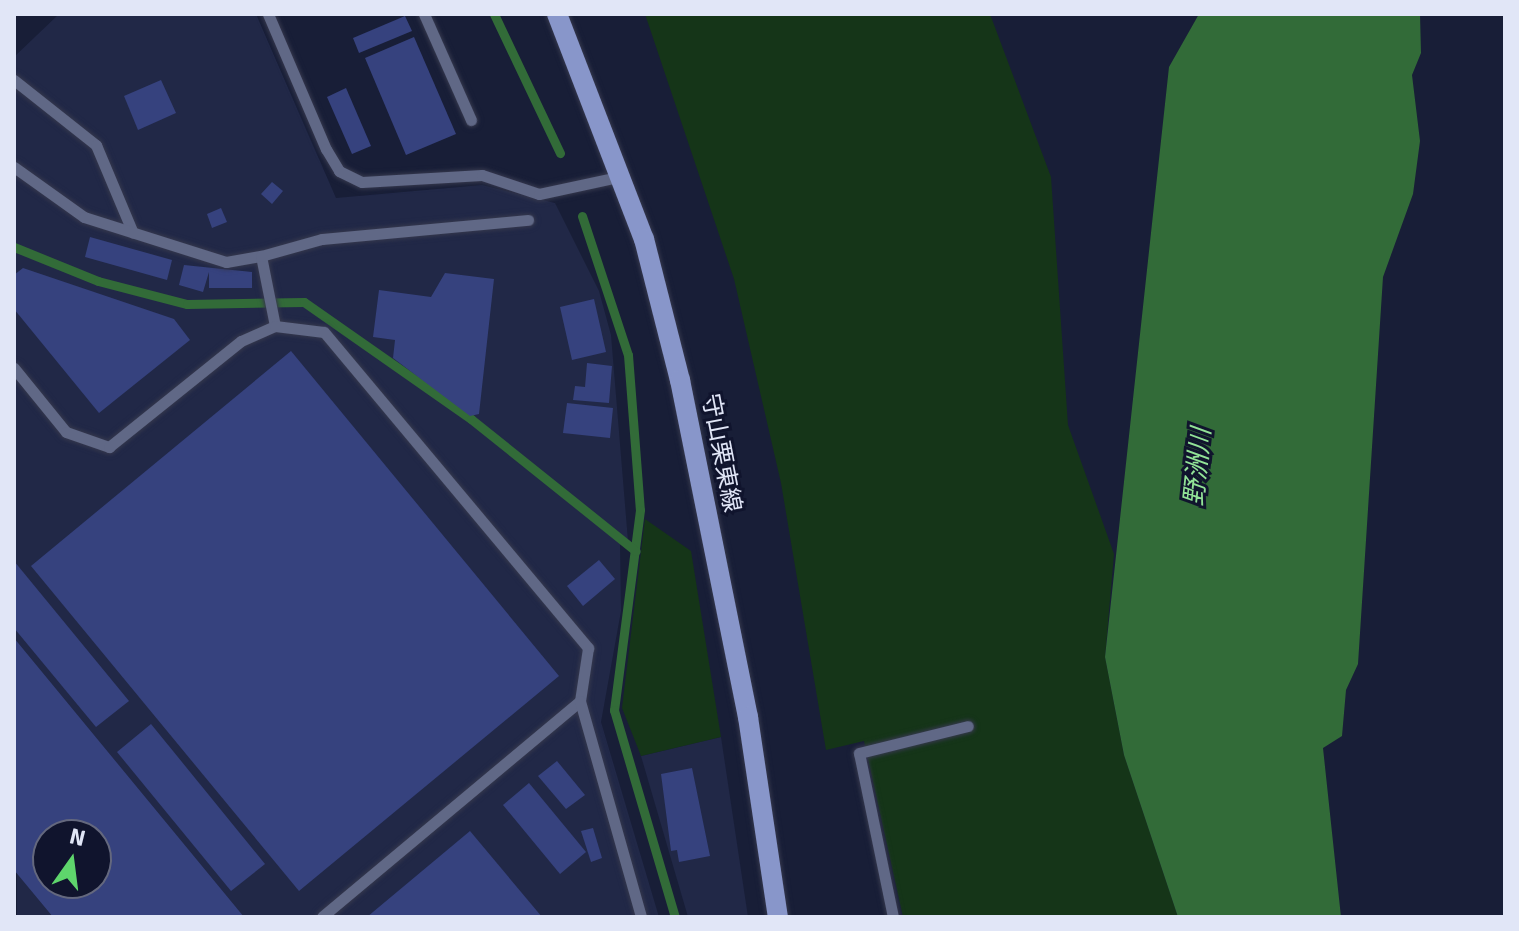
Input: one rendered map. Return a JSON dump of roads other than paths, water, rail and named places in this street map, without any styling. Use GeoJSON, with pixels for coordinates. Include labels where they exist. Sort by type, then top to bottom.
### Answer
{"type":"FeatureCollection","features":[{"type":"Feature","properties":{"kind":"main road","name":"守山栗東線"},"geometry":{"type":"LineString","coordinates":[[557,14],[622,176],[680,380],[748,717],[778,917]]}},
{"type":"Feature","properties":{"kind":"lane"},"geometry":{"type":"LineString","coordinates":[[268,14],[326,149],[339,171],[362,182],[482,175],[539,194],[622,176]]}},
{"type":"Feature","properties":{"kind":"lane"},"geometry":{"type":"LineString","coordinates":[[424,14],[471,120]]}},
{"type":"Feature","properties":{"kind":"lane"},"geometry":{"type":"LineString","coordinates":[[14,80],[96,145],[133,233]]}},
{"type":"Feature","properties":{"kind":"lane"},"geometry":{"type":"LineString","coordinates":[[14,167],[84,217],[226,262],[322,239],[528,220]]}},
{"type":"Feature","properties":{"kind":"lane"},"geometry":{"type":"LineString","coordinates":[[261,256],[266,303],[275,326]]}},
{"type":"Feature","properties":{"kind":"lane"},"geometry":{"type":"LineString","coordinates":[[14,368],[66,432],[109,447],[241,341],[275,326],[324,332],[588,648],[580,701],[641,917]]}},
{"type":"Feature","properties":{"kind":"lane"},"geometry":{"type":"LineString","coordinates":[[322,917],[580,701]]}},
{"type":"Feature","properties":{"kind":"lane"},"geometry":{"type":"LineString","coordinates":[[893,917],[859,753],[968,726]]}},
{"type":"Feature","properties":{"kind":"water","name":"野洲川"},"geometry":{"type":"Polygon","coordinates":[[[1199,14],[1420,14],[1421,53],[1412,75],[1420,141],[1413,194],[1383,277],[1358,664],[1346,690],[1342,736],[1323,748],[1341,917],[1178,917],[1124,755],[1105,657],[1169,67],[1199,14]]]}},
{"type":"Feature","properties":{"kind":"waterway"},"geometry":{"type":"LineString","coordinates":[[494,14],[560,153]]}},
{"type":"Feature","properties":{"kind":"waterway"},"geometry":{"type":"LineString","coordinates":[[582,216],[628,355],[640,510],[614,710],[675,917]]}},
{"type":"Feature","properties":{"kind":"waterway"},"geometry":{"type":"LineString","coordinates":[[14,247],[98,281],[187,304],[304,302],[471,419],[636,551]]}}]}
